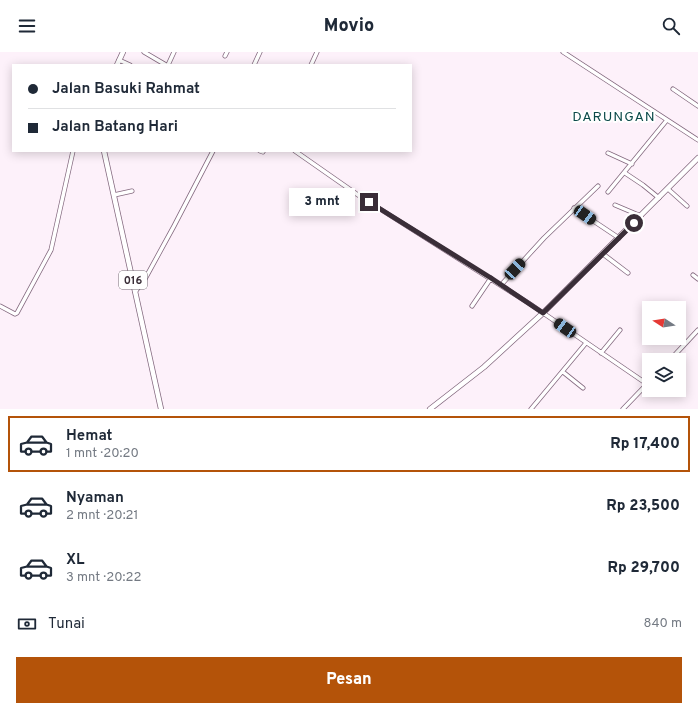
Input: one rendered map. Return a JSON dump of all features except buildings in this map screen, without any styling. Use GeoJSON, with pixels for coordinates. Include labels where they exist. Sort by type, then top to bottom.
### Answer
{"type":"FeatureCollection","features":[{"type":"Feature","properties":{"kind":"main road"},"geometry":{"type":"LineString","coordinates":[[117,64],[123,52]]}},
{"type":"Feature","properties":{"kind":"main road","name":"016"},"geometry":{"type":"LineString","coordinates":[[104,152],[161,409]]}},
{"type":"Feature","properties":{"kind":"main road"},"geometry":{"type":"LineString","coordinates":[[430,409],[484,367],[543,313],[698,158]]}},
{"type":"Feature","properties":{"kind":"street"},"geometry":{"type":"LineString","coordinates":[[145,52],[165,64]]}},
{"type":"Feature","properties":{"kind":"street"},"geometry":{"type":"LineString","coordinates":[[168,64],[174,52]]}},
{"type":"Feature","properties":{"kind":"street"},"geometry":{"type":"LineString","coordinates":[[254,64],[260,52]]}},
{"type":"Feature","properties":{"kind":"street"},"geometry":{"type":"LineString","coordinates":[[311,64],[317,52]]}},
{"type":"Feature","properties":{"kind":"street"},"geometry":{"type":"LineString","coordinates":[[563,52],[698,140]]}},
{"type":"Feature","properties":{"kind":"street"},"geometry":{"type":"LineString","coordinates":[[119,60],[128,64]]}},
{"type":"Feature","properties":{"kind":"street"},"geometry":{"type":"LineString","coordinates":[[673,90],[698,106]]}},
{"type":"Feature","properties":{"kind":"street"},"geometry":{"type":"LineString","coordinates":[[608,192],[667,120]]}},
{"type":"Feature","properties":{"kind":"street"},"geometry":{"type":"LineString","coordinates":[[0,306],[15,314],[17,313],[51,250],[73,152]]}},
{"type":"Feature","properties":{"kind":"street"},"geometry":{"type":"LineString","coordinates":[[135,292],[145,279],[160,252],[212,152]]}},
{"type":"Feature","properties":{"kind":"street"},"geometry":{"type":"LineString","coordinates":[[296,152],[358,195],[491,278],[601,354],[642,379]]}},
{"type":"Feature","properties":{"kind":"street"},"geometry":{"type":"LineString","coordinates":[[608,152],[632,164]]}},
{"type":"Feature","properties":{"kind":"street"},"geometry":{"type":"LineString","coordinates":[[625,173],[659,198]]}},
{"type":"Feature","properties":{"kind":"street"},"geometry":{"type":"LineString","coordinates":[[501,285],[544,238],[598,186]]}},
{"type":"Feature","properties":{"kind":"street"},"geometry":{"type":"LineString","coordinates":[[668,189],[687,206]]}},
{"type":"Feature","properties":{"kind":"street"},"geometry":{"type":"LineString","coordinates":[[114,194],[132,191]]}},
{"type":"Feature","properties":{"kind":"street"},"geometry":{"type":"LineString","coordinates":[[615,205],[641,216]]}},
{"type":"Feature","properties":{"kind":"street"},"geometry":{"type":"LineString","coordinates":[[574,208],[618,238]]}},
{"type":"Feature","properties":{"kind":"street"},"geometry":{"type":"LineString","coordinates":[[603,254],[628,273]]}},
{"type":"Feature","properties":{"kind":"street"},"geometry":{"type":"LineString","coordinates":[[693,275],[698,280]]}},
{"type":"Feature","properties":{"kind":"street"},"geometry":{"type":"LineString","coordinates":[[472,306],[491,278]]}},
{"type":"Feature","properties":{"kind":"street"},"geometry":{"type":"LineString","coordinates":[[601,354],[620,330]]}},
{"type":"Feature","properties":{"kind":"street"},"geometry":{"type":"LineString","coordinates":[[677,353],[698,330]]}},
{"type":"Feature","properties":{"kind":"street"},"geometry":{"type":"LineString","coordinates":[[531,409],[586,343]]}},
{"type":"Feature","properties":{"kind":"street"},"geometry":{"type":"LineString","coordinates":[[563,372],[584,388]]}},
{"type":"Feature","properties":{"kind":"street"},"geometry":{"type":"LineString","coordinates":[[623,409],[642,389]]}},
{"type":"Feature","properties":{"kind":"district","name":"DARUNGAN"},"geometry":{"type":"Point","coordinates":[614,116]}},
{"type":"Feature","properties":{"kind":"route"},"geometry":{"type":"LineString","coordinates":[[369,202],[491,278],[543,313],[634,223]]}}]}
